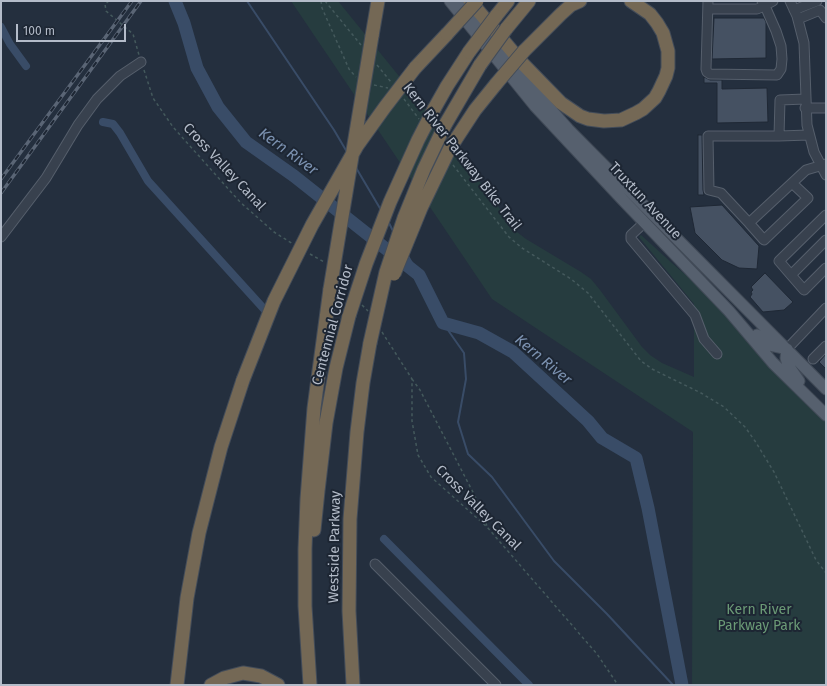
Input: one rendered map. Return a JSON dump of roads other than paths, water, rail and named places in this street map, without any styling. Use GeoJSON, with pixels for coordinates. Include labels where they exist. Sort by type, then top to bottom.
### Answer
{"type":"FeatureCollection","features":[{"type":"Feature","properties":{"kind":"highway"},"geometry":{"type":"LineString","coordinates":[[310,685],[305,574],[307,499],[314,408],[330,289],[378,1]]}},
{"type":"Feature","properties":{"kind":"highway"},"geometry":{"type":"LineString","coordinates":[[470,1],[523,64],[561,103],[580,116],[592,120],[604,121],[621,120],[643,109],[659,91],[668,68],[668,51],[663,33],[657,23],[644,8],[631,1]]}},
{"type":"Feature","properties":{"kind":"highway"},"geometry":{"type":"LineString","coordinates":[[177,685],[187,598],[199,533],[221,447],[243,380],[277,295],[316,218],[366,134],[415,68],[477,1]]}},
{"type":"Feature","properties":{"kind":"highway","name":"Centennial Corridor"},"geometry":{"type":"LineString","coordinates":[[310,670],[310,588],[318,491],[331,395],[349,316],[366,264],[390,202],[418,140],[447,86],[469,52],[508,1]]}},
{"type":"Feature","properties":{"kind":"highway"},"geometry":{"type":"LineString","coordinates":[[371,345],[384,279],[402,225],[424,169],[445,125],[480,65],[506,29],[529,1]]}},
{"type":"Feature","properties":{"kind":"highway"},"geometry":{"type":"LineString","coordinates":[[371,345],[404,249],[435,179],[456,139],[475,110],[524,51],[561,14],[580,1]]}},
{"type":"Feature","properties":{"kind":"highway","name":"Westside Parkway"},"geometry":{"type":"LineString","coordinates":[[354,685],[349,610],[349,543],[354,463],[360,411],[371,345]]}},
{"type":"Feature","properties":{"kind":"highway"},"geometry":{"type":"LineString","coordinates":[[211,685],[224,678],[243,673],[261,676],[278,685]]}},
{"type":"Feature","properties":{"kind":"main road","name":"Truxtun Avenue"},"geometry":{"type":"LineString","coordinates":[[450,1],[535,106],[644,223],[729,311],[773,363],[826,415]]}},
{"type":"Feature","properties":{"kind":"main road","name":"Truxtun Avenue"},"geometry":{"type":"LineString","coordinates":[[462,1],[536,94],[602,164],[700,260],[786,350],[826,389]]}},
{"type":"Feature","properties":{"kind":"main road"},"geometry":{"type":"LineString","coordinates":[[644,223],[652,225],[682,255],[700,260]]}},
{"type":"Feature","properties":{"kind":"main road"},"geometry":{"type":"LineString","coordinates":[[729,311],[769,345],[786,350],[788,365],[811,399]]}},
{"type":"Feature","properties":{"kind":"street"},"geometry":{"type":"LineString","coordinates":[[790,1],[796,15],[804,43],[805,104],[809,135],[814,152],[823,165],[826,175]]}},
{"type":"Feature","properties":{"kind":"street"},"geometry":{"type":"LineString","coordinates":[[817,1],[823,14],[796,15],[817,1]]}},
{"type":"Feature","properties":{"kind":"street"},"geometry":{"type":"LineString","coordinates":[[767,3],[781,46],[782,59],[780,72],[775,75],[710,74],[707,72],[708,5],[757,9],[767,3]]}},
{"type":"Feature","properties":{"kind":"street"},"geometry":{"type":"LineString","coordinates":[[1,237],[46,178],[78,125],[97,99],[120,76],[141,62]]}},
{"type":"Feature","properties":{"kind":"street"},"geometry":{"type":"LineString","coordinates":[[779,136],[780,100],[826,108]]}},
{"type":"Feature","properties":{"kind":"street"},"geometry":{"type":"LineString","coordinates":[[792,182],[808,198],[764,240],[721,193],[709,190],[708,136],[809,135]]}},
{"type":"Feature","properties":{"kind":"street"},"geometry":{"type":"LineString","coordinates":[[749,223],[806,170],[823,165]]}},
{"type":"Feature","properties":{"kind":"street"},"geometry":{"type":"LineString","coordinates":[[826,215],[779,261],[804,290],[826,268]]}},
{"type":"Feature","properties":{"kind":"street"},"geometry":{"type":"LineString","coordinates":[[644,223],[631,235],[631,239],[695,315],[704,339],[717,354]]}},
{"type":"Feature","properties":{"kind":"street"},"geometry":{"type":"LineString","coordinates":[[791,275],[826,240]]}},
{"type":"Feature","properties":{"kind":"street"},"geometry":{"type":"LineString","coordinates":[[786,350],[824,314]]}},
{"type":"Feature","properties":{"kind":"street"},"geometry":{"type":"LineString","coordinates":[[813,359],[826,346]]}},
{"type":"Feature","properties":{"kind":"street"},"geometry":{"type":"LineString","coordinates":[[375,564],[496,685]]}},
{"type":"Feature","properties":{"kind":"waterway","name":"Kern River"},"geometry":{"type":"LineString","coordinates":[[175,1],[184,23],[197,68],[218,107],[246,142],[294,176],[419,275],[443,323],[479,333],[513,352],[588,421],[602,438],[636,458],[648,508],[682,685]]}},
{"type":"Feature","properties":{"kind":"waterway"},"geometry":{"type":"LineString","coordinates":[[247,1],[334,130],[347,152]]}},
{"type":"Feature","properties":{"kind":"waterway"},"geometry":{"type":"LineString","coordinates":[[1,27],[10,44],[26,66]]}},
{"type":"Feature","properties":{"kind":"waterway"},"geometry":{"type":"LineString","coordinates":[[103,122],[113,124],[120,133],[148,181],[264,309]]}},
{"type":"Feature","properties":{"kind":"waterway"},"geometry":{"type":"LineString","coordinates":[[355,166],[381,210]]}},
{"type":"Feature","properties":{"kind":"waterway"},"geometry":{"type":"LineString","coordinates":[[388,221],[393,231]]}},
{"type":"Feature","properties":{"kind":"waterway"},"geometry":{"type":"LineString","coordinates":[[408,256],[419,275]]}},
{"type":"Feature","properties":{"kind":"waterway"},"geometry":{"type":"LineString","coordinates":[[443,323],[464,353],[466,379],[458,422],[468,454],[492,477],[554,561],[607,614],[673,685]]}},
{"type":"Feature","properties":{"kind":"waterway"},"geometry":{"type":"LineString","coordinates":[[384,539],[529,685]]}},
{"type":"Feature","properties":{"kind":"railway"},"geometry":{"type":"LineString","coordinates":[[1,179],[132,1]]}},
{"type":"Feature","properties":{"kind":"railway"},"geometry":{"type":"LineString","coordinates":[[1,193],[141,1]]}},
{"type":"Feature","properties":{"kind":"park label","name":"Kern River Parkway Park"},"geometry":{"type":"Point","coordinates":[759,618]}}]}
